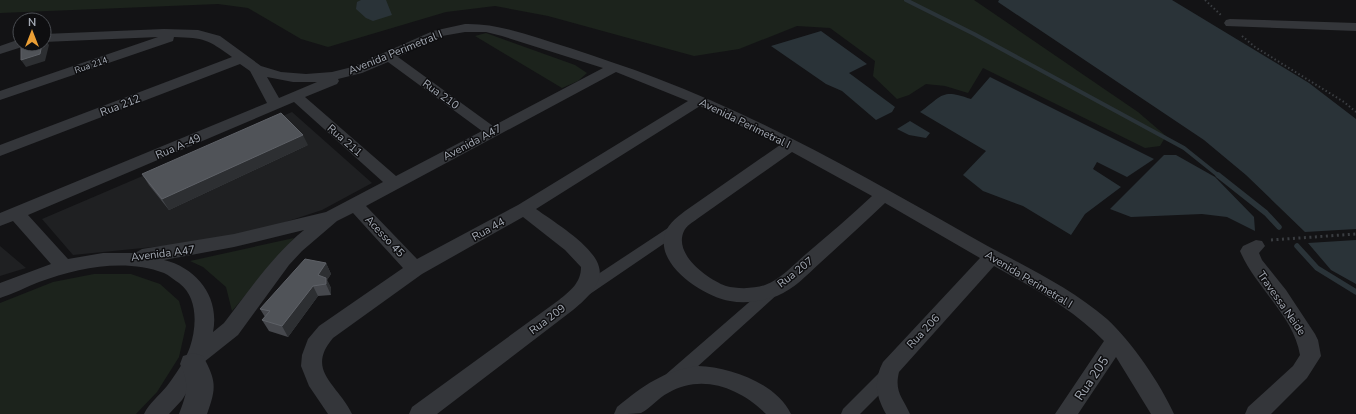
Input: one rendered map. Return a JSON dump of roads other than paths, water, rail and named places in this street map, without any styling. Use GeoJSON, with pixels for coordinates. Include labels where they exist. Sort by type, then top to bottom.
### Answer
{"type":"FeatureCollection","features":[{"type":"Feature","properties":{"kind":"street"},"geometry":{"type":"LineString","coordinates":[[1230,23],[1356,27]]}},
{"type":"Feature","properties":{"kind":"street","name":"Avenida Perimetral I"},"geometry":{"type":"LineString","coordinates":[[52,38],[183,33],[210,37],[256,69],[277,77],[298,79],[330,76],[356,71],[442,32],[457,28],[480,27],[514,35],[614,68],[654,82],[698,101],[791,145],[884,195],[1065,299],[1101,326],[1115,341],[1163,414]]}},
{"type":"Feature","properties":{"kind":"street","name":"Rua 214"},"geometry":{"type":"LineString","coordinates":[[0,96],[183,33]]}},
{"type":"Feature","properties":{"kind":"street"},"geometry":{"type":"LineString","coordinates":[[0,40],[12,39]]}},
{"type":"Feature","properties":{"kind":"street"},"geometry":{"type":"LineString","coordinates":[[0,50],[12,46]]}},
{"type":"Feature","properties":{"kind":"street","name":"Rua 210"},"geometry":{"type":"LineString","coordinates":[[389,56],[492,132]]}},
{"type":"Feature","properties":{"kind":"street","name":"Rua 212"},"geometry":{"type":"LineString","coordinates":[[0,151],[240,59]]}},
{"type":"Feature","properties":{"kind":"street","name":"Avenida A47"},"geometry":{"type":"LineString","coordinates":[[196,359],[231,329],[283,260],[296,246],[331,217],[614,68]]}},
{"type":"Feature","properties":{"kind":"street","name":"Avenida Perimetral I"},"geometry":{"type":"LineString","coordinates":[[256,69],[276,105]]}},
{"type":"Feature","properties":{"kind":"street","name":"Rua A-49"},"geometry":{"type":"LineString","coordinates":[[0,220],[356,71]]}},
{"type":"Feature","properties":{"kind":"street","name":"Rua 211"},"geometry":{"type":"LineString","coordinates":[[296,97],[394,183]]}},
{"type":"Feature","properties":{"kind":"street","name":"Rua 44"},"geometry":{"type":"LineString","coordinates":[[341,414],[317,380],[311,366],[315,345],[326,332],[360,306],[416,269],[524,209],[698,101]]}},
{"type":"Feature","properties":{"kind":"street"},"geometry":{"type":"LineString","coordinates":[[580,293],[676,229],[696,212],[791,145]]}},
{"type":"Feature","properties":{"kind":"street","name":"Rua 207"},"geometry":{"type":"LineString","coordinates":[[676,229],[672,242],[674,254],[691,273],[711,287],[722,292],[737,295],[761,293],[775,288],[797,273],[884,195]]}},
{"type":"Feature","properties":{"kind":"street","name":"Acesso 45"},"geometry":{"type":"LineString","coordinates":[[355,204],[416,269]]}},
{"type":"Feature","properties":{"kind":"street","name":"Rua 209"},"geometry":{"type":"LineString","coordinates":[[420,414],[566,305],[580,293],[585,286],[589,277],[590,266],[587,261],[573,247],[524,209]]}},
{"type":"Feature","properties":{"kind":"street"},"geometry":{"type":"LineString","coordinates":[[16,213],[64,267]]}},
{"type":"Feature","properties":{"kind":"street","name":"Avenida A47"},"geometry":{"type":"LineString","coordinates":[[112,260],[214,246],[278,232],[331,217]]}},
{"type":"Feature","properties":{"kind":"street","name":"Travessa Neide"},"geometry":{"type":"LineString","coordinates":[[1256,246],[1249,251],[1254,263],[1293,314],[1308,340],[1311,356],[1300,372],[1256,414]]}},
{"type":"Feature","properties":{"kind":"street","name":"Rua 206"},"geometry":{"type":"LineString","coordinates":[[886,377],[894,363],[992,257]]}},
{"type":"Feature","properties":{"kind":"street"},"geometry":{"type":"LineString","coordinates":[[0,291],[64,267],[112,260],[136,260],[159,264],[177,271],[191,282],[201,296],[206,313],[205,333],[196,359],[178,388],[155,414]]}},
{"type":"Feature","properties":{"kind":"street"},"geometry":{"type":"LineString","coordinates":[[625,414],[650,393],[668,382],[775,288]]}},
{"type":"Feature","properties":{"kind":"street","name":"Rua 205"},"geometry":{"type":"LineString","coordinates":[[1066,414],[1115,341]]}},
{"type":"Feature","properties":{"kind":"street"},"geometry":{"type":"LineString","coordinates":[[193,414],[202,384],[196,359]]}},
{"type":"Feature","properties":{"kind":"street"},"geometry":{"type":"LineString","coordinates":[[668,382],[698,375],[716,375],[726,377],[758,393],[780,414]]}},
{"type":"Feature","properties":{"kind":"street"},"geometry":{"type":"LineString","coordinates":[[849,414],[886,377]]}},
{"type":"Feature","properties":{"kind":"street"},"geometry":{"type":"LineString","coordinates":[[886,377],[889,397],[900,414]]}},
{"type":"Feature","properties":{"kind":"waterway"},"geometry":{"type":"LineString","coordinates":[[906,0],[974,34],[1184,148],[1219,176]]}},
{"type":"Feature","properties":{"kind":"waterway"},"geometry":{"type":"LineString","coordinates":[[1218,175],[1266,213],[1279,227]]}},
{"type":"Feature","properties":{"kind":"waterway"},"geometry":{"type":"LineString","coordinates":[[1297,246],[1317,268],[1356,292]]}}]}
